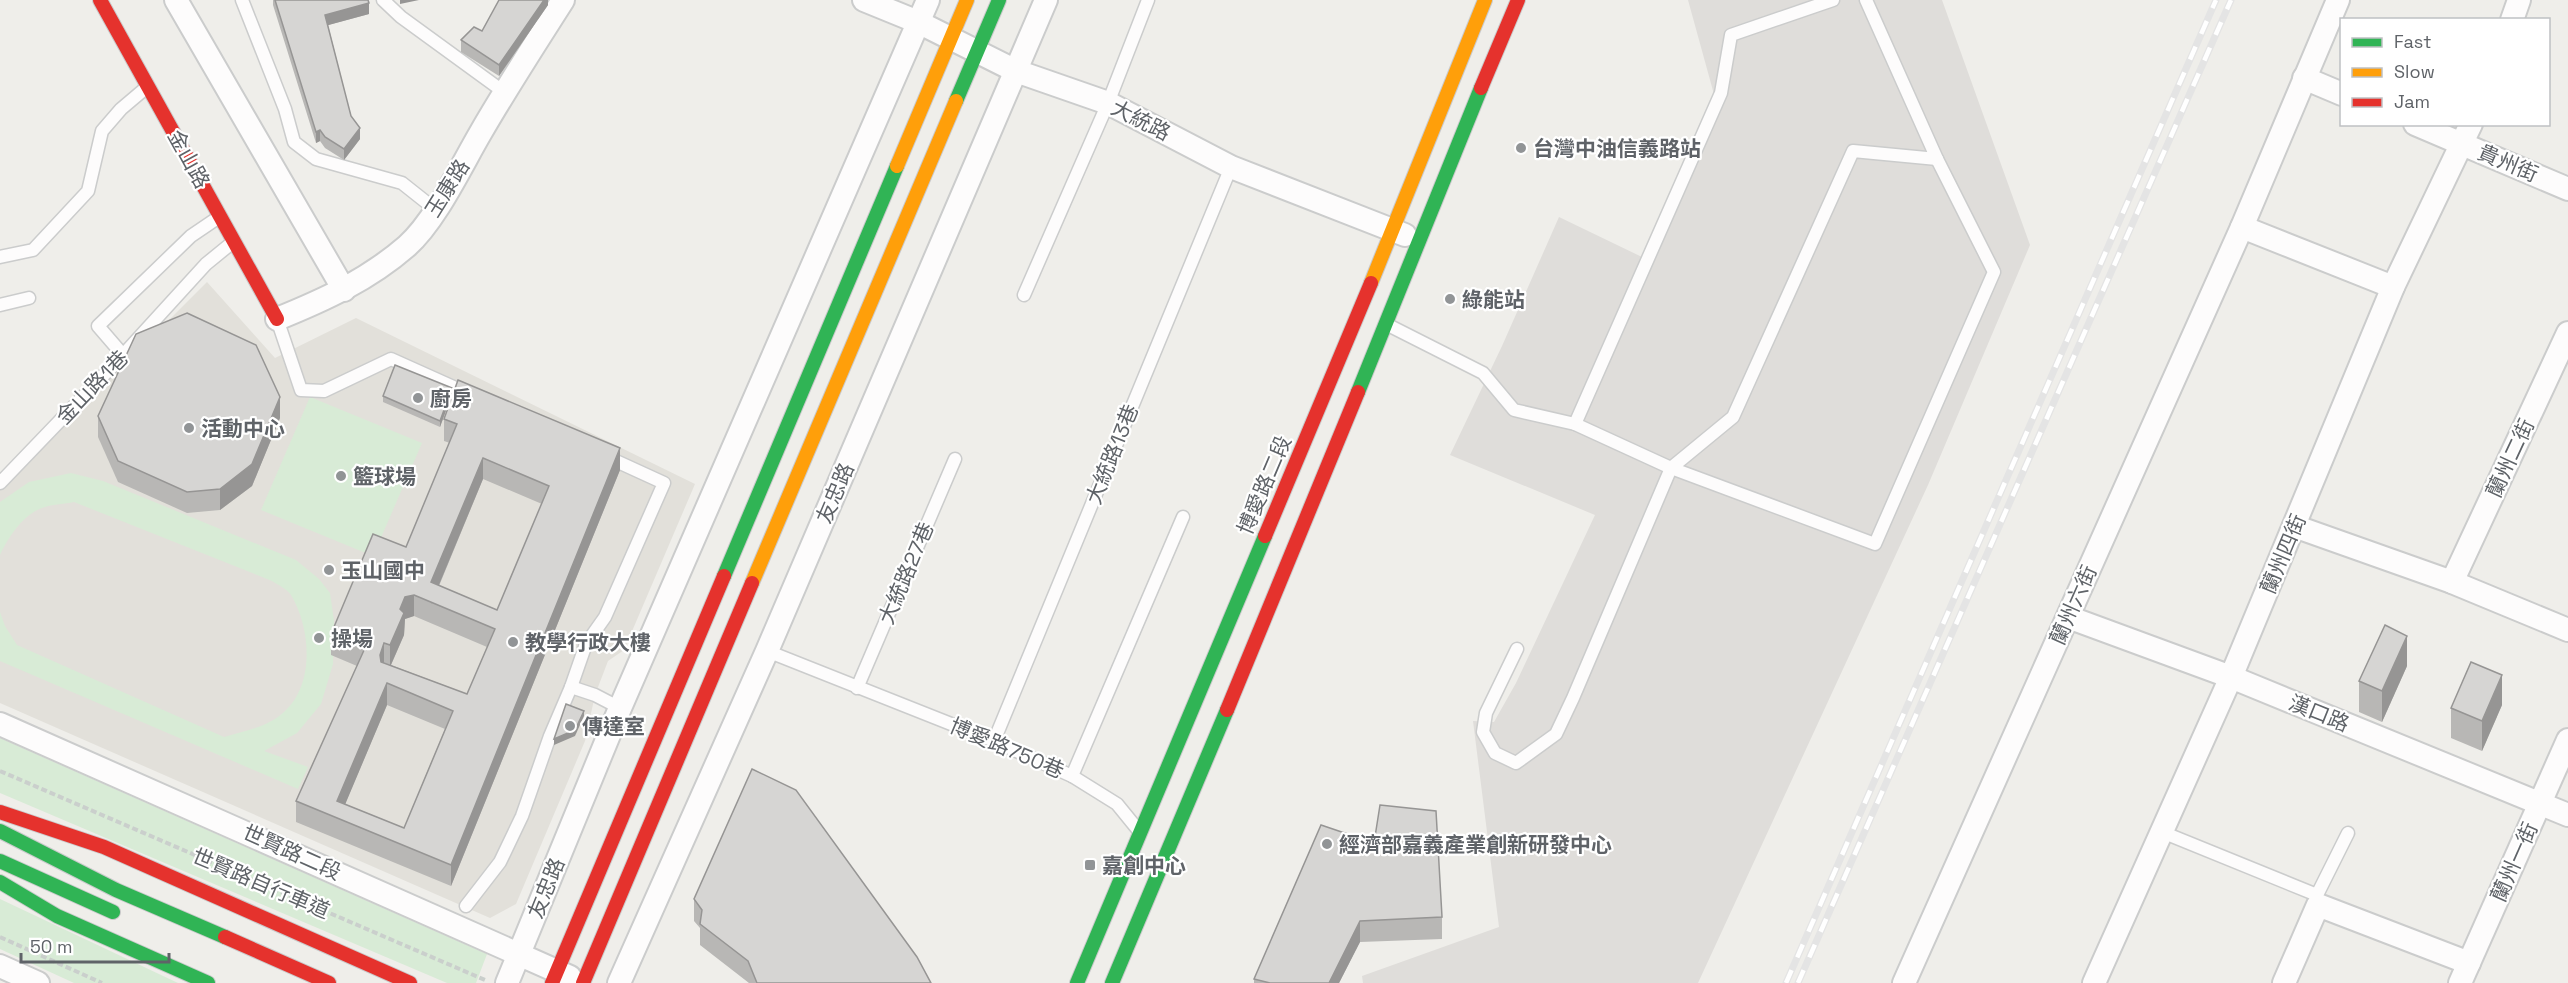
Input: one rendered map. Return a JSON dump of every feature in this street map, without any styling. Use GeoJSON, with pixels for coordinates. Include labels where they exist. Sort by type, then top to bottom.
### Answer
{"type":"FeatureCollection","features":[{"type":"Feature","properties":{"kind":"main road","name":"金山路"},"geometry":{"type":"LineString","coordinates":[[100,0],[277,319]]}},
{"type":"Feature","properties":{"kind":"main road","name":"友忠路"},"geometry":{"type":"LineString","coordinates":[[555,976],[967,0]]}},
{"type":"Feature","properties":{"kind":"main road","name":"友忠路"},"geometry":{"type":"LineString","coordinates":[[583,983],[999,0]]}},
{"type":"Feature","properties":{"kind":"main road","name":"博愛路二段"},"geometry":{"type":"LineString","coordinates":[[1112,983],[1166,861],[1373,316],[1392,229],[1485,0]]}},
{"type":"Feature","properties":{"kind":"main road","name":"博愛路二段"},"geometry":{"type":"LineString","coordinates":[[1077,983],[1148,840],[1373,316],[1416,242],[1518,0]]}},
{"type":"Feature","properties":{"kind":"main road"},"geometry":{"type":"LineString","coordinates":[[0,812],[104,848],[410,983]]}},
{"type":"Feature","properties":{"kind":"main road"},"geometry":{"type":"LineString","coordinates":[[0,831],[116,890],[329,983]]}},
{"type":"Feature","properties":{"kind":"main road"},"geometry":{"type":"LineString","coordinates":[[0,861],[126,918]]}},
{"type":"Feature","properties":{"kind":"main road"},"geometry":{"type":"LineString","coordinates":[[0,882],[57,916],[208,983]]}},
{"type":"Feature","properties":{"kind":"street"},"geometry":{"type":"LineString","coordinates":[[176,0],[344,291]]}},
{"type":"Feature","properties":{"kind":"street","name":"玉康路"},"geometry":{"type":"LineString","coordinates":[[277,319],[344,291],[369,276],[409,244],[436,210],[504,92],[563,0]]}},
{"type":"Feature","properties":{"kind":"street","name":"大統路"},"geometry":{"type":"LineString","coordinates":[[864,0],[951,37],[1016,71],[1108,103],[1230,167],[1392,229],[1416,242]]}},
{"type":"Feature","properties":{"kind":"street","name":"友忠路"},"geometry":{"type":"LineString","coordinates":[[507,983],[514,951],[928,0]]}},
{"type":"Feature","properties":{"kind":"street","name":"友忠路"},"geometry":{"type":"LineString","coordinates":[[619,983],[768,651],[1046,0]]}},
{"type":"Feature","properties":{"kind":"street","name":"蘭州六街"},"geometry":{"type":"LineString","coordinates":[[1904,983],[2242,227],[2338,0]]}},
{"type":"Feature","properties":{"kind":"street"},"geometry":{"type":"LineString","coordinates":[[2513,18],[2519,0]]}},
{"type":"Feature","properties":{"kind":"street"},"geometry":{"type":"LineString","coordinates":[[2304,78],[2340,93]]}},
{"type":"Feature","properties":{"kind":"street","name":"貴州街"},"geometry":{"type":"LineString","coordinates":[[2425,126],[2467,134],[2568,189]]}},
{"type":"Feature","properties":{"kind":"street","name":"蘭州四街"},"geometry":{"type":"LineString","coordinates":[[2094,983],[2231,677],[2394,287],[2467,134]]}},
{"type":"Feature","properties":{"kind":"street"},"geometry":{"type":"LineString","coordinates":[[2242,227],[2394,287]]}},
{"type":"Feature","properties":{"kind":"street","name":"蘭州二街"},"geometry":{"type":"LineString","coordinates":[[2452,582],[2568,333]]}},
{"type":"Feature","properties":{"kind":"street"},"geometry":{"type":"LineString","coordinates":[[2294,526],[2452,582],[2568,630]]}},
{"type":"Feature","properties":{"kind":"street","name":"漢口路"},"geometry":{"type":"LineString","coordinates":[[2068,617],[2231,677],[2568,814]]}},
{"type":"Feature","properties":{"kind":"street","name":"世賢路二段"},"geometry":{"type":"LineString","coordinates":[[0,724],[514,951],[555,976],[583,983]]}},
{"type":"Feature","properties":{"kind":"street","name":"蘭州一街"},"geometry":{"type":"LineString","coordinates":[[2464,973],[2568,740]]}},
{"type":"Feature","properties":{"kind":"street"},"geometry":{"type":"LineString","coordinates":[[2284,983],[2318,900],[2464,973]]}},
{"type":"Feature","properties":{"kind":"street"},"geometry":{"type":"LineString","coordinates":[[0,966],[38,983]]}},
{"type":"Feature","properties":{"kind":"lane"},"geometry":{"type":"LineString","coordinates":[[242,0],[285,109],[294,142],[316,159],[402,183],[436,210]]}},
{"type":"Feature","properties":{"kind":"lane"},"geometry":{"type":"LineString","coordinates":[[384,0],[401,17],[504,92]]}},
{"type":"Feature","properties":{"kind":"lane"},"geometry":{"type":"LineString","coordinates":[[1024,295],[1108,103],[1148,0]]}},
{"type":"Feature","properties":{"kind":"lane"},"geometry":{"type":"LineString","coordinates":[[1575,424],[1721,93],[1731,35],[1833,0]]}},
{"type":"Feature","properties":{"kind":"lane"},"geometry":{"type":"LineString","coordinates":[[1373,316],[1483,373],[1514,410],[1575,424],[1671,468],[1875,544],[1994,272],[1937,159],[1866,0]]}},
{"type":"Feature","properties":{"kind":"lane"},"geometry":{"type":"LineString","coordinates":[[0,257],[33,250],[88,191],[102,131],[121,109],[148,86]]}},
{"type":"Feature","properties":{"kind":"lane"},"geometry":{"type":"LineString","coordinates":[[1517,649],[1486,713],[1483,732],[1495,753],[1516,764],[1556,734],[1671,468],[1733,417],[1853,151],[1937,159]]}},
{"type":"Feature","properties":{"kind":"lane","name":"大統路13巷"},"geometry":{"type":"LineString","coordinates":[[994,741],[1230,167]]}},
{"type":"Feature","properties":{"kind":"lane"},"geometry":{"type":"LineString","coordinates":[[123,356],[98,326],[191,236],[220,216]]}},
{"type":"Feature","properties":{"kind":"lane","name":"金山路1巷"},"geometry":{"type":"LineString","coordinates":[[0,483],[123,356],[206,264],[234,241]]}},
{"type":"Feature","properties":{"kind":"lane"},"geometry":{"type":"LineString","coordinates":[[0,305],[29,298]]}},
{"type":"Feature","properties":{"kind":"lane"},"geometry":{"type":"LineString","coordinates":[[277,319],[301,390],[324,391],[391,359],[478,398]]}},
{"type":"Feature","properties":{"kind":"lane"},"geometry":{"type":"LineString","coordinates":[[466,906],[500,862],[517,825],[586,644],[605,617],[663,483],[598,453]]}},
{"type":"Feature","properties":{"kind":"lane","name":"大統路27巷"},"geometry":{"type":"LineString","coordinates":[[856,688],[955,459]]}},
{"type":"Feature","properties":{"kind":"lane"},"geometry":{"type":"LineString","coordinates":[[1072,776],[1183,517]]}},
{"type":"Feature","properties":{"kind":"lane","name":"博愛路750巷"},"geometry":{"type":"LineString","coordinates":[[768,651],[856,688],[994,741],[1072,776],[1116,804],[1166,861]]}},
{"type":"Feature","properties":{"kind":"lane"},"geometry":{"type":"LineString","coordinates":[[571,687],[620,708]]}},
{"type":"Feature","properties":{"kind":"lane"},"geometry":{"type":"LineString","coordinates":[[2162,832],[2318,900],[2348,833]]}},
{"type":"Feature","properties":{"kind":"path","name":"世賢路自行車道"},"geometry":{"type":"LineString","coordinates":[[0,771],[485,980],[514,951]]}},
{"type":"Feature","properties":{"kind":"path"},"geometry":{"type":"LineString","coordinates":[[0,937],[102,983]]}},
{"type":"Feature","properties":{"kind":"shaded area"},"geometry":{"type":"Polygon","coordinates":[[[1688,0],[1942,0],[2030,245],[1928,485],[1698,983],[1363,983],[1362,976],[1499,927],[1473,721],[1494,722],[1516,683],[1595,515],[1450,455],[1502,346],[1559,217],[1642,257],[1715,98],[1688,0]]]}},
{"type":"Feature","properties":{"kind":"shaded area","name":"玉山國中"},"geometry":{"type":"Polygon","coordinates":[[[207,282],[275,358],[356,318],[695,484],[624,650],[608,661],[595,695],[585,741],[516,904],[490,918],[0,703],[0,489],[207,282]]]}},
{"type":"Feature","properties":{"kind":"green space","name":"籃球場"},"geometry":{"type":"Polygon","coordinates":[[[310,397],[422,443],[373,556],[261,510],[310,397]]]}},
{"type":"Feature","properties":{"kind":"green space","name":"操場"},"geometry":{"type":"Polygon","coordinates":[[[71,473],[103,481],[296,560],[319,579],[330,593],[334,621],[333,664],[321,704],[297,733],[264,751],[308,767],[298,789],[0,661],[0,612],[5,626],[17,645],[224,737],[256,728],[278,717],[294,701],[301,687],[307,656],[303,623],[291,595],[272,581],[74,502],[48,506],[30,514],[13,533],[0,555],[0,502],[29,482],[71,473]]]}},
{"type":"Feature","properties":{"kind":"green space"},"geometry":{"type":"Polygon","coordinates":[[[0,738],[487,954],[476,983],[447,983],[0,793],[0,738]]]}},
{"type":"Feature","properties":{"kind":"green space"},"geometry":{"type":"Polygon","coordinates":[[[0,899],[178,983],[74,983],[0,949],[0,899]]]}},
{"type":"Feature","properties":{"kind":"building"},"geometry":{"type":"Polygon","coordinates":[[[275,0],[368,0],[369,3],[325,15],[351,116],[360,128],[344,149],[325,137],[320,130],[316,132],[275,0]]]}},
{"type":"Feature","properties":{"kind":"building"},"geometry":{"type":"Polygon","coordinates":[[[499,0],[544,0],[499,65],[461,40],[474,27],[482,31],[499,0]]]}},
{"type":"Feature","properties":{"kind":"building","name":"活動中心"},"geometry":{"type":"Polygon","coordinates":[[[187,313],[256,345],[280,397],[252,464],[220,489],[187,492],[118,461],[98,416],[136,334],[187,313]]]}},
{"type":"Feature","properties":{"kind":"building","name":"廚房"},"geometry":{"type":"Polygon","coordinates":[[[395,365],[452,388],[440,421],[383,396],[395,365]]]}},
{"type":"Feature","properties":{"kind":"building","name":"教學行政大樓"},"geometry":{"type":"Polygon","coordinates":[[[458,380],[620,448],[451,865],[296,801],[365,648],[331,634],[373,534],[406,547],[457,424],[444,419],[458,380]],[[483,458],[431,582],[497,610],[549,486],[483,458]],[[414,595],[405,597],[400,609],[404,613],[390,645],[384,643],[380,655],[381,662],[467,694],[495,629],[414,595]],[[387,683],[337,801],[404,828],[453,711],[387,683]]]}},
{"type":"Feature","properties":{"kind":"building"},"geometry":{"type":"Polygon","coordinates":[[[2385,625],[2407,636],[2382,691],[2359,681],[2385,625]]]}},
{"type":"Feature","properties":{"kind":"building"},"geometry":{"type":"Polygon","coordinates":[[[2471,662],[2502,675],[2482,721],[2451,708],[2471,662]]]}},
{"type":"Feature","properties":{"kind":"building","name":"傳達室"},"geometry":{"type":"Polygon","coordinates":[[[566,704],[584,711],[575,730],[554,739],[566,704]]]}},
{"type":"Feature","properties":{"kind":"building"},"geometry":{"type":"Polygon","coordinates":[[[752,769],[796,790],[917,957],[931,983],[757,983],[748,961],[700,924],[702,910],[694,899],[752,769]]]}},
{"type":"Feature","properties":{"kind":"building"},"geometry":{"type":"Polygon","coordinates":[[[1380,805],[1436,811],[1442,917],[1360,921],[1329,983],[1270,983],[1254,979],[1321,825],[1374,843],[1380,805]]]}},
{"type":"Feature","properties":{"kind":"railway"},"geometry":{"type":"LineString","coordinates":[[1786,983],[2216,0]]}},
{"type":"Feature","properties":{"kind":"railway"},"geometry":{"type":"LineString","coordinates":[[1798,983],[2231,0]]}},
{"type":"Feature","properties":{"kind":"traffic: fast"},"geometry":{"type":"LineString","coordinates":[[956,101],[999,0]]}},
{"type":"Feature","properties":{"kind":"traffic: fast"},"geometry":{"type":"LineString","coordinates":[[1358,392],[1481,88]]}},
{"type":"Feature","properties":{"kind":"traffic: fast"},"geometry":{"type":"LineString","coordinates":[[724,576],[897,166]]}},
{"type":"Feature","properties":{"kind":"traffic: fast"},"geometry":{"type":"LineString","coordinates":[[1077,983],[1265,536]]}},
{"type":"Feature","properties":{"kind":"traffic: fast"},"geometry":{"type":"LineString","coordinates":[[1112,983],[1227,710]]}},
{"type":"Feature","properties":{"kind":"traffic: fast"},"geometry":{"type":"LineString","coordinates":[[0,831],[116,890],[225,937]]}},
{"type":"Feature","properties":{"kind":"traffic: fast"},"geometry":{"type":"LineString","coordinates":[[0,861],[113,912]]}},
{"type":"Feature","properties":{"kind":"traffic: fast"},"geometry":{"type":"LineString","coordinates":[[0,882],[57,916],[208,983]]}},
{"type":"Feature","properties":{"kind":"traffic: slow"},"geometry":{"type":"LineString","coordinates":[[897,166],[967,0]]}},
{"type":"Feature","properties":{"kind":"traffic: slow"},"geometry":{"type":"LineString","coordinates":[[1371,283],[1485,0]]}},
{"type":"Feature","properties":{"kind":"traffic: slow"},"geometry":{"type":"LineString","coordinates":[[752,583],[956,101]]}},
{"type":"Feature","properties":{"kind":"traffic: jam"},"geometry":{"type":"LineString","coordinates":[[100,0],[277,319]]}},
{"type":"Feature","properties":{"kind":"traffic: jam"},"geometry":{"type":"LineString","coordinates":[[1481,88],[1518,0]]}},
{"type":"Feature","properties":{"kind":"traffic: jam"},"geometry":{"type":"LineString","coordinates":[[1265,536],[1371,283]]}},
{"type":"Feature","properties":{"kind":"traffic: jam"},"geometry":{"type":"LineString","coordinates":[[1227,710],[1358,392]]}},
{"type":"Feature","properties":{"kind":"traffic: jam"},"geometry":{"type":"LineString","coordinates":[[552,983],[724,576]]}},
{"type":"Feature","properties":{"kind":"traffic: jam"},"geometry":{"type":"LineString","coordinates":[[583,983],[752,583]]}},
{"type":"Feature","properties":{"kind":"traffic: jam"},"geometry":{"type":"LineString","coordinates":[[0,812],[104,847],[410,983]]}},
{"type":"Feature","properties":{"kind":"traffic: jam"},"geometry":{"type":"LineString","coordinates":[[225,937],[329,983]]}},
{"type":"Feature","properties":{"kind":"place","name":"台灣中油信義路站"},"geometry":{"type":"Point","coordinates":[1521,148]}},
{"type":"Feature","properties":{"kind":"place","name":"綠能站"},"geometry":{"type":"Point","coordinates":[1450,299]}},
{"type":"Feature","properties":{"kind":"place","name":"廚房"},"geometry":{"type":"Point","coordinates":[418,398]}},
{"type":"Feature","properties":{"kind":"place","name":"活動中心"},"geometry":{"type":"Point","coordinates":[189,428]}},
{"type":"Feature","properties":{"kind":"place","name":"籃球場"},"geometry":{"type":"Point","coordinates":[341,476]}},
{"type":"Feature","properties":{"kind":"place","name":"玉山國中"},"geometry":{"type":"Point","coordinates":[329,570]}},
{"type":"Feature","properties":{"kind":"place","name":"操場"},"geometry":{"type":"Point","coordinates":[319,638]}},
{"type":"Feature","properties":{"kind":"place","name":"教學行政大樓"},"geometry":{"type":"Point","coordinates":[513,642]}},
{"type":"Feature","properties":{"kind":"place","name":"傳達室"},"geometry":{"type":"Point","coordinates":[570,726]}},
{"type":"Feature","properties":{"kind":"place","name":"經濟部嘉義產業創新研發中心"},"geometry":{"type":"Point","coordinates":[1327,844]}},
{"type":"Feature","properties":{"kind":"place","name":"嘉創中心"},"geometry":{"type":"Point","coordinates":[1090,865]}}]}
